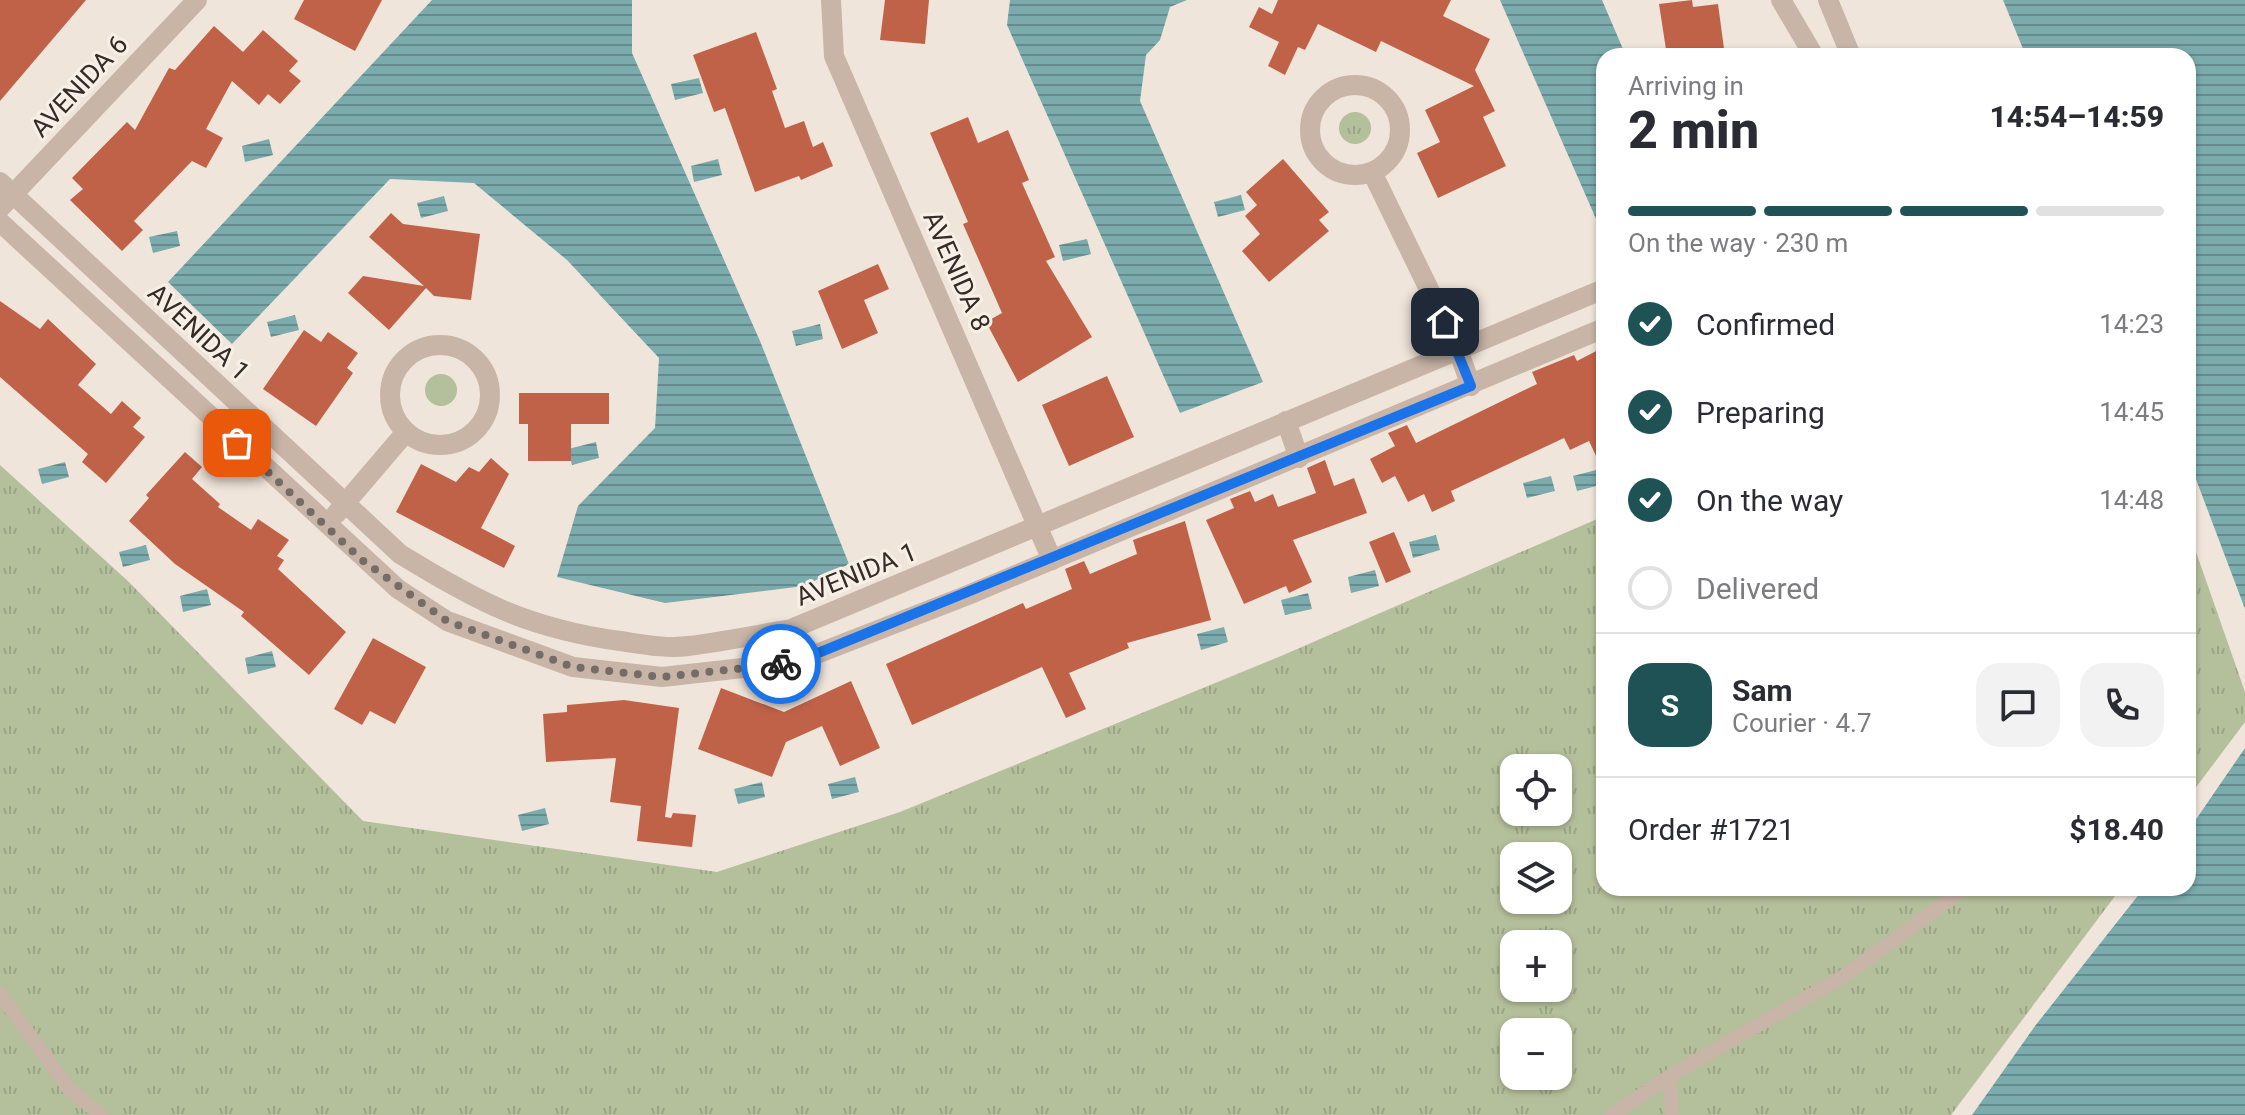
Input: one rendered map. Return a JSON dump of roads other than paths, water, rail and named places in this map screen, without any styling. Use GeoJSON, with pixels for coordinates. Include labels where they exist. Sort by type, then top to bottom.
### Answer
{"type":"FeatureCollection","features":[{"type":"Feature","properties":{"kind":"street","name":"AVENIDA 6"},"geometry":{"type":"LineString","coordinates":[[4,195],[197,0]]}},
{"type":"Feature","properties":{"kind":"street","name":"AVENIDA 8"},"geometry":{"type":"LineString","coordinates":[[831,0],[834,56],[1040,526],[1052,560]]}},
{"type":"Feature","properties":{"kind":"street"},"geometry":{"type":"LineString","coordinates":[[1784,0],[1810,48]]}},
{"type":"Feature","properties":{"kind":"street"},"geometry":{"type":"LineString","coordinates":[[1828,0],[1848,48]]}},
{"type":"Feature","properties":{"kind":"street"},"geometry":{"type":"LineString","coordinates":[[1364,86],[1376,90],[1386,98],[1399,120],[1398,145],[1392,157],[1372,172],[1359,175],[1334,171],[1316,153],[1311,141],[1313,116],[1327,95],[1339,88],[1364,86]]}},
{"type":"Feature","properties":{"kind":"street"},"geometry":{"type":"LineString","coordinates":[[1372,172],[1457,347],[1471,386]]}},
{"type":"Feature","properties":{"kind":"street","name":"AVENIDA 1"},"geometry":{"type":"LineString","coordinates":[[4,195],[400,554],[467,595],[519,619],[594,637],[685,647],[791,629],[1457,347],[1596,292]]}},
{"type":"Feature","properties":{"kind":"street"},"geometry":{"type":"LineString","coordinates":[[0,222],[326,526],[398,589],[447,621],[573,667],[662,677],[796,662],[1299,458],[1596,331]]}},
{"type":"Feature","properties":{"kind":"street"},"geometry":{"type":"LineString","coordinates":[[438,345],[451,346],[474,358],[488,380],[490,393],[489,406],[477,429],[455,443],[442,445],[429,444],[406,432],[397,422],[390,397],[396,372],[403,361],[413,353],[438,345]]}},
{"type":"Feature","properties":{"kind":"street"},"geometry":{"type":"LineString","coordinates":[[1286,421],[1299,458]]}},
{"type":"Feature","properties":{"kind":"street"},"geometry":{"type":"LineString","coordinates":[[326,526],[406,432]]}},
{"type":"Feature","properties":{"kind":"street"},"geometry":{"type":"LineString","coordinates":[[710,642],[710,674]]}},
{"type":"Feature","properties":{"kind":"lane"},"geometry":{"type":"LineString","coordinates":[[1612,1115],[1670,1076],[1844,976],[1954,896]]}},
{"type":"Feature","properties":{"kind":"lane"},"geometry":{"type":"LineString","coordinates":[[0,994],[69,1089],[101,1115]]}},
{"type":"Feature","properties":{"kind":"lane"},"geometry":{"type":"LineString","coordinates":[[1670,1076],[1672,1115]]}},
{"type":"Feature","properties":{"kind":"water"},"geometry":{"type":"Polygon","coordinates":[[[432,0],[632,0],[632,53],[760,341],[849,564],[804,586],[665,603],[557,577],[578,506],[655,428],[659,358],[567,260],[474,183],[390,179],[232,344],[168,282],[432,0]]]}},
{"type":"Feature","properties":{"kind":"water"},"geometry":{"type":"Polygon","coordinates":[[[1010,0],[1187,0],[1170,7],[1160,40],[1146,55],[1140,101],[1263,382],[1180,413],[1007,25],[1010,0]]]}},
{"type":"Feature","properties":{"kind":"water"},"geometry":{"type":"Polygon","coordinates":[[[1500,0],[1602,0],[1623,48],[1596,48],[1596,219],[1500,0]]]}},
{"type":"Feature","properties":{"kind":"water"},"geometry":{"type":"Polygon","coordinates":[[[2003,0],[2245,0],[2245,609],[2196,479],[2196,48],[2023,48],[2003,0]]]}},
{"type":"Feature","properties":{"kind":"water"},"geometry":{"type":"Polygon","coordinates":[[[699,78],[703,93],[675,100],[671,84],[699,78]]]}},
{"type":"Feature","properties":{"kind":"water"},"geometry":{"type":"Polygon","coordinates":[[[269,139],[273,155],[245,162],[242,146],[269,139]]]}},
{"type":"Feature","properties":{"kind":"water"},"geometry":{"type":"Polygon","coordinates":[[[718,159],[722,175],[694,182],[691,166],[718,159]]]}},
{"type":"Feature","properties":{"kind":"water"},"geometry":{"type":"Polygon","coordinates":[[[1241,195],[1245,210],[1218,217],[1214,202],[1241,195]]]}},
{"type":"Feature","properties":{"kind":"water"},"geometry":{"type":"Polygon","coordinates":[[[444,196],[448,211],[421,218],[417,203],[444,196]]]}},
{"type":"Feature","properties":{"kind":"water"},"geometry":{"type":"Polygon","coordinates":[[[177,231],[180,246],[153,253],[149,237],[177,231]]]}},
{"type":"Feature","properties":{"kind":"water"},"geometry":{"type":"Polygon","coordinates":[[[1087,239],[1091,254],[1063,261],[1059,245],[1087,239]]]}},
{"type":"Feature","properties":{"kind":"water"},"geometry":{"type":"Polygon","coordinates":[[[295,315],[299,330],[271,337],[267,322],[295,315]]]}},
{"type":"Feature","properties":{"kind":"water"},"geometry":{"type":"Polygon","coordinates":[[[820,324],[823,339],[796,346],[792,331],[820,324]]]}},
{"type":"Feature","properties":{"kind":"water"},"geometry":{"type":"Polygon","coordinates":[[[596,442],[599,458],[572,465],[568,449],[596,442]]]}},
{"type":"Feature","properties":{"kind":"water"},"geometry":{"type":"Polygon","coordinates":[[[65,462],[69,477],[42,484],[38,469],[65,462]]]}},
{"type":"Feature","properties":{"kind":"water"},"geometry":{"type":"Polygon","coordinates":[[[1596,470],[1596,486],[1577,491],[1573,476],[1596,470]]]}},
{"type":"Feature","properties":{"kind":"water"},"geometry":{"type":"Polygon","coordinates":[[[1551,476],[1555,491],[1527,498],[1523,483],[1551,476]]]}},
{"type":"Feature","properties":{"kind":"water"},"geometry":{"type":"Polygon","coordinates":[[[1436,535],[1440,550],[1413,558],[1409,542],[1436,535]]]}},
{"type":"Feature","properties":{"kind":"water"},"geometry":{"type":"Polygon","coordinates":[[[146,545],[150,560],[123,567],[119,552],[146,545]]]}},
{"type":"Feature","properties":{"kind":"water"},"geometry":{"type":"Polygon","coordinates":[[[1375,570],[1379,586],[1351,593],[1348,577],[1375,570]]]}},
{"type":"Feature","properties":{"kind":"water"},"geometry":{"type":"Polygon","coordinates":[[[207,589],[211,605],[183,612],[180,596],[207,589]]]}},
{"type":"Feature","properties":{"kind":"water"},"geometry":{"type":"Polygon","coordinates":[[[1308,593],[1312,609],[1285,615],[1281,600],[1308,593]]]}},
{"type":"Feature","properties":{"kind":"water"},"geometry":{"type":"Polygon","coordinates":[[[1224,627],[1228,642],[1201,650],[1197,634],[1224,627]]]}},
{"type":"Feature","properties":{"kind":"water"},"geometry":{"type":"Polygon","coordinates":[[[272,651],[276,667],[248,674],[245,658],[272,651]]]}},
{"type":"Feature","properties":{"kind":"water"},"geometry":{"type":"Polygon","coordinates":[[[2245,748],[2245,1115],[1972,1115],[2035,1026],[2138,896],[2196,896],[2196,819],[2245,748]]]}},
{"type":"Feature","properties":{"kind":"water"},"geometry":{"type":"Polygon","coordinates":[[[855,777],[859,792],[832,799],[828,784],[855,777]]]}},
{"type":"Feature","properties":{"kind":"water"},"geometry":{"type":"Polygon","coordinates":[[[762,782],[765,797],[738,804],[734,789],[762,782]]]}},
{"type":"Feature","properties":{"kind":"water"},"geometry":{"type":"Polygon","coordinates":[[[545,808],[549,824],[522,831],[518,815],[545,808]]]}}]}
